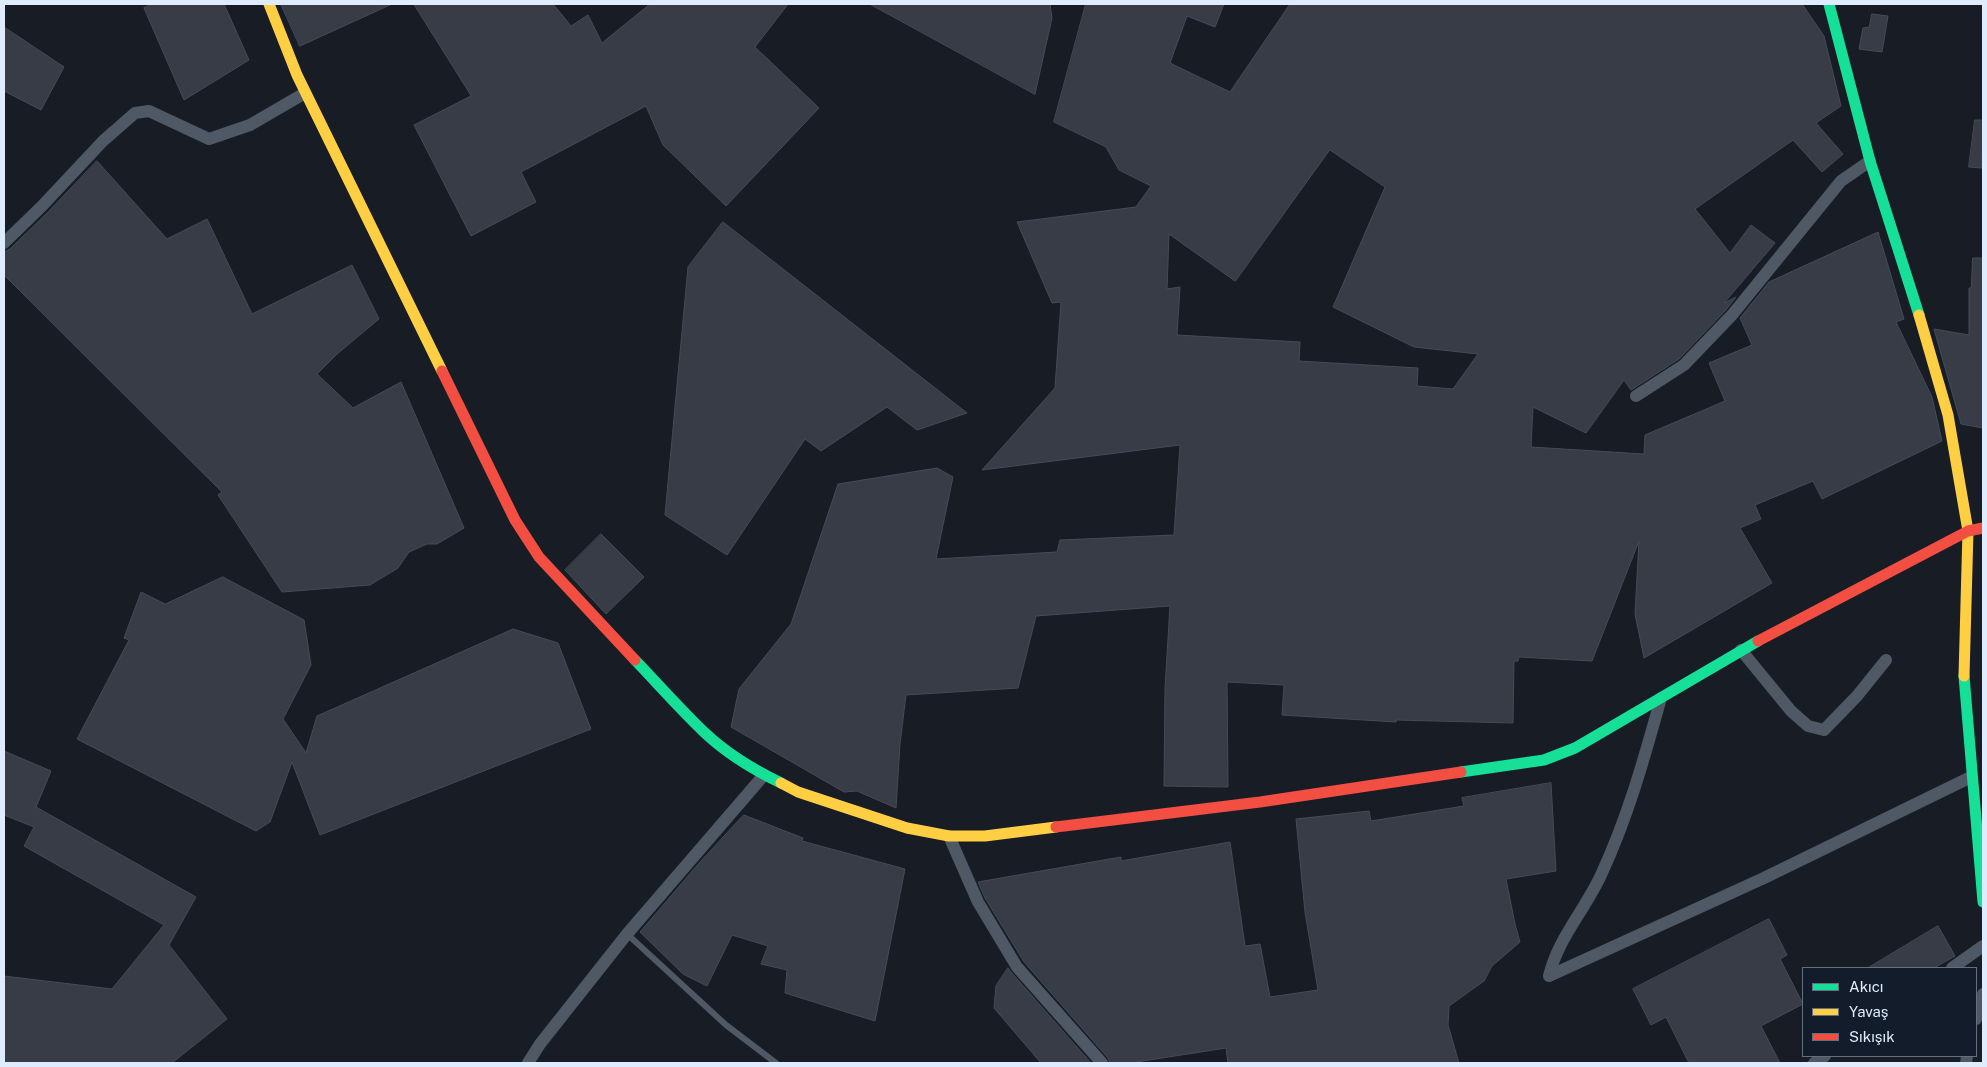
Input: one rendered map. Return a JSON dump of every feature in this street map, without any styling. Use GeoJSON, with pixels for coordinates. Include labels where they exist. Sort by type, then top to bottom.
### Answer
{"type":"FeatureCollection","features":[{"type":"Feature","properties":{"kind":"street"},"geometry":{"type":"LineString","coordinates":[[269,4],[305,93],[515,520],[539,557],[705,733],[732,754],[764,775],[798,792],[907,828],[949,836],[985,836],[1260,802],[1544,760],[1575,748],[1741,650],[1968,531],[1983,528]]}},
{"type":"Feature","properties":{"kind":"street"},"geometry":{"type":"LineString","coordinates":[[1829,4],[1870,161],[1922,324],[1948,416],[1968,531],[1964,674],[1983,902]]}},
{"type":"Feature","properties":{"kind":"street"},"geometry":{"type":"LineString","coordinates":[[4,243],[103,141],[135,113],[149,111],[209,140],[250,125],[305,93]]}},
{"type":"Feature","properties":{"kind":"street"},"geometry":{"type":"LineString","coordinates":[[1636,396],[1684,365],[1732,315],[1841,181],[1870,161]]}},
{"type":"Feature","properties":{"kind":"street"},"geometry":{"type":"LineString","coordinates":[[1741,650],[1791,711],[1808,726],[1824,730],[1857,696],[1886,660]]}},
{"type":"Feature","properties":{"kind":"street"},"geometry":{"type":"LineString","coordinates":[[1661,698],[1637,784],[1619,837],[1597,884],[1564,936],[1552,960],[1549,976],[1764,878],[1972,777]]}},
{"type":"Feature","properties":{"kind":"street"},"geometry":{"type":"LineString","coordinates":[[528,1063],[540,1044],[627,934],[764,775]]}},
{"type":"Feature","properties":{"kind":"street"},"geometry":{"type":"LineString","coordinates":[[949,836],[978,902],[1017,968],[1102,1063]]}},
{"type":"Feature","properties":{"kind":"street"},"geometry":{"type":"LineString","coordinates":[[1953,967],[1983,946]]}},
{"type":"Feature","properties":{"kind":"street"},"geometry":{"type":"LineString","coordinates":[[1977,1015],[1983,994]]}},
{"type":"Feature","properties":{"kind":"lane"},"geometry":{"type":"LineString","coordinates":[[627,934],[726,1025],[776,1063]]}},
{"type":"Feature","properties":{"kind":"building"},"geometry":{"type":"Polygon","coordinates":[[[154,4],[224,4],[249,60],[184,100],[144,8],[154,4]]]}},
{"type":"Feature","properties":{"kind":"building"},"geometry":{"type":"Polygon","coordinates":[[[281,4],[392,4],[300,46],[281,4]]]}},
{"type":"Feature","properties":{"kind":"building"},"geometry":{"type":"Polygon","coordinates":[[[414,4],[553,4],[571,26],[588,15],[602,43],[650,4],[788,4],[755,47],[819,108],[726,206],[663,145],[646,106],[521,172],[536,202],[471,236],[414,125],[471,96],[414,4]]]}},
{"type":"Feature","properties":{"kind":"building"},"geometry":{"type":"Polygon","coordinates":[[[870,4],[1050,4],[1052,18],[1035,94],[870,4]]]}},
{"type":"Feature","properties":{"kind":"building"},"geometry":{"type":"Polygon","coordinates":[[[1086,4],[1224,4],[1215,27],[1187,16],[1170,63],[1230,92],[1290,4],[1802,4],[1824,36],[1841,106],[1816,123],[1843,154],[1822,172],[1793,140],[1695,209],[1730,253],[1751,225],[1775,243],[1724,303],[1736,297],[1726,310],[1679,359],[1631,390],[1624,380],[1586,433],[1533,407],[1531,447],[1644,454],[1645,435],[1725,401],[1709,363],[1752,345],[1740,318],[1769,282],[1878,232],[1904,319],[1896,322],[1932,397],[1942,441],[1822,499],[1813,481],[1755,505],[1761,519],[1740,528],[1772,583],[1644,658],[1635,614],[1639,541],[1592,661],[1519,657],[1518,661],[1514,661],[1513,723],[1396,720],[1396,722],[1282,715],[1284,685],[1227,682],[1228,787],[1164,786],[1165,688],[1170,606],[1036,616],[1018,688],[906,695],[900,744],[896,808],[857,791],[844,792],[731,727],[739,689],[791,624],[838,484],[937,468],[953,477],[936,559],[1057,552],[1060,540],[1174,535],[1180,445],[982,470],[1055,388],[1061,302],[1052,303],[1017,222],[1136,207],[1151,186],[1119,170],[1106,147],[1054,122],[1086,4]],[[1330,150],[1235,281],[1169,234],[1167,289],[1180,287],[1177,335],[1300,342],[1299,361],[1418,368],[1417,386],[1453,389],[1478,354],[1414,347],[1333,307],[1385,187],[1330,150]]]}},
{"type":"Feature","properties":{"kind":"building"},"geometry":{"type":"Polygon","coordinates":[[[1872,14],[1888,16],[1882,52],[1859,49],[1863,28],[1869,27],[1872,14]]]}},
{"type":"Feature","properties":{"kind":"building"},"geometry":{"type":"Polygon","coordinates":[[[4,27],[64,67],[41,110],[4,91],[4,27]]]}},
{"type":"Feature","properties":{"kind":"building"},"geometry":{"type":"Polygon","coordinates":[[[1975,120],[1983,120],[1982,168],[1969,167],[1975,120]]]}},
{"type":"Feature","properties":{"kind":"building"},"geometry":{"type":"Polygon","coordinates":[[[97,161],[167,239],[207,219],[252,314],[352,265],[379,319],[337,354],[317,374],[353,408],[401,382],[464,528],[437,544],[427,544],[409,552],[398,568],[370,585],[282,592],[218,495],[222,492],[4,275],[4,252],[10,249],[48,212],[97,161]]]}},
{"type":"Feature","properties":{"kind":"building"},"geometry":{"type":"Polygon","coordinates":[[[723,222],[967,413],[917,430],[887,407],[821,451],[805,439],[727,555],[665,515],[688,267],[723,222]]]}},
{"type":"Feature","properties":{"kind":"building"},"geometry":{"type":"Polygon","coordinates":[[[1973,258],[1983,258],[1983,428],[1961,424],[1934,329],[1969,335],[1969,288],[1971,288],[1973,258]]]}},
{"type":"Feature","properties":{"kind":"building"},"geometry":{"type":"Polygon","coordinates":[[[601,534],[644,577],[606,614],[565,570],[601,534]]]}},
{"type":"Feature","properties":{"kind":"building"},"geometry":{"type":"Polygon","coordinates":[[[223,577],[304,620],[311,665],[283,719],[306,753],[317,716],[513,629],[558,643],[591,729],[320,835],[292,762],[270,822],[256,831],[77,739],[129,640],[124,638],[141,592],[165,604],[223,577]]]}},
{"type":"Feature","properties":{"kind":"building"},"geometry":{"type":"Polygon","coordinates":[[[4,751],[51,771],[36,807],[196,897],[169,945],[227,1019],[172,1063],[4,1063],[4,976],[112,989],[164,925],[24,846],[34,827],[4,815],[4,751]]]}},
{"type":"Feature","properties":{"kind":"building"},"geometry":{"type":"Polygon","coordinates":[[[1551,783],[1556,871],[1506,879],[1520,942],[1492,966],[1484,981],[1449,1006],[1448,1025],[1459,1063],[1228,1063],[1226,1048],[1130,1063],[1110,1063],[1108,1058],[1024,962],[985,898],[978,882],[1121,857],[1121,861],[1230,842],[1245,946],[1260,944],[1270,997],[1318,990],[1305,912],[1296,819],[1369,811],[1371,821],[1464,806],[1462,798],[1551,783]]]}},
{"type":"Feature","properties":{"kind":"building"},"geometry":{"type":"Polygon","coordinates":[[[744,815],[803,838],[802,841],[905,869],[875,1021],[785,993],[787,970],[761,964],[768,946],[732,935],[707,986],[683,974],[640,932],[700,862],[744,815]]]}},
{"type":"Feature","properties":{"kind":"building"},"geometry":{"type":"Polygon","coordinates":[[[1769,919],[1787,955],[1780,959],[1802,1005],[1761,1026],[1780,1063],[1689,1063],[1666,1017],[1651,1025],[1633,989],[1769,919]]]}},
{"type":"Feature","properties":{"kind":"building"},"geometry":{"type":"Polygon","coordinates":[[[1938,926],[1955,956],[1936,967],[1870,967],[1938,926]]]}},
{"type":"Feature","properties":{"kind":"building"},"geometry":{"type":"Polygon","coordinates":[[[1008,968],[1091,1063],[1041,1063],[994,1008],[996,986],[1008,968]]]}},
{"type":"Feature","properties":{"kind":"traffic: fast"},"geometry":{"type":"LineString","coordinates":[[1829,4],[1870,161],[1919,315]]}},
{"type":"Feature","properties":{"kind":"traffic: fast"},"geometry":{"type":"LineString","coordinates":[[1461,772],[1544,760],[1575,748],[1758,641]]}},
{"type":"Feature","properties":{"kind":"traffic: fast"},"geometry":{"type":"LineString","coordinates":[[635,660],[713,740],[741,760],[781,783]]}},
{"type":"Feature","properties":{"kind":"traffic: fast"},"geometry":{"type":"LineString","coordinates":[[1964,676],[1983,902]]}},
{"type":"Feature","properties":{"kind":"traffic: slow"},"geometry":{"type":"LineString","coordinates":[[269,4],[297,75],[442,371]]}},
{"type":"Feature","properties":{"kind":"traffic: slow"},"geometry":{"type":"LineString","coordinates":[[1919,315],[1948,415],[1968,531],[1964,676]]}},
{"type":"Feature","properties":{"kind":"traffic: slow"},"geometry":{"type":"LineString","coordinates":[[781,783],[798,792],[907,828],[949,836],[985,836],[1056,827]]}},
{"type":"Feature","properties":{"kind":"traffic: jam"},"geometry":{"type":"LineString","coordinates":[[442,371],[515,520],[539,557],[635,660]]}},
{"type":"Feature","properties":{"kind":"traffic: jam"},"geometry":{"type":"LineString","coordinates":[[1758,641],[1968,531],[1983,528]]}},
{"type":"Feature","properties":{"kind":"traffic: jam"},"geometry":{"type":"LineString","coordinates":[[1056,827],[1260,802],[1461,772]]}}]}
